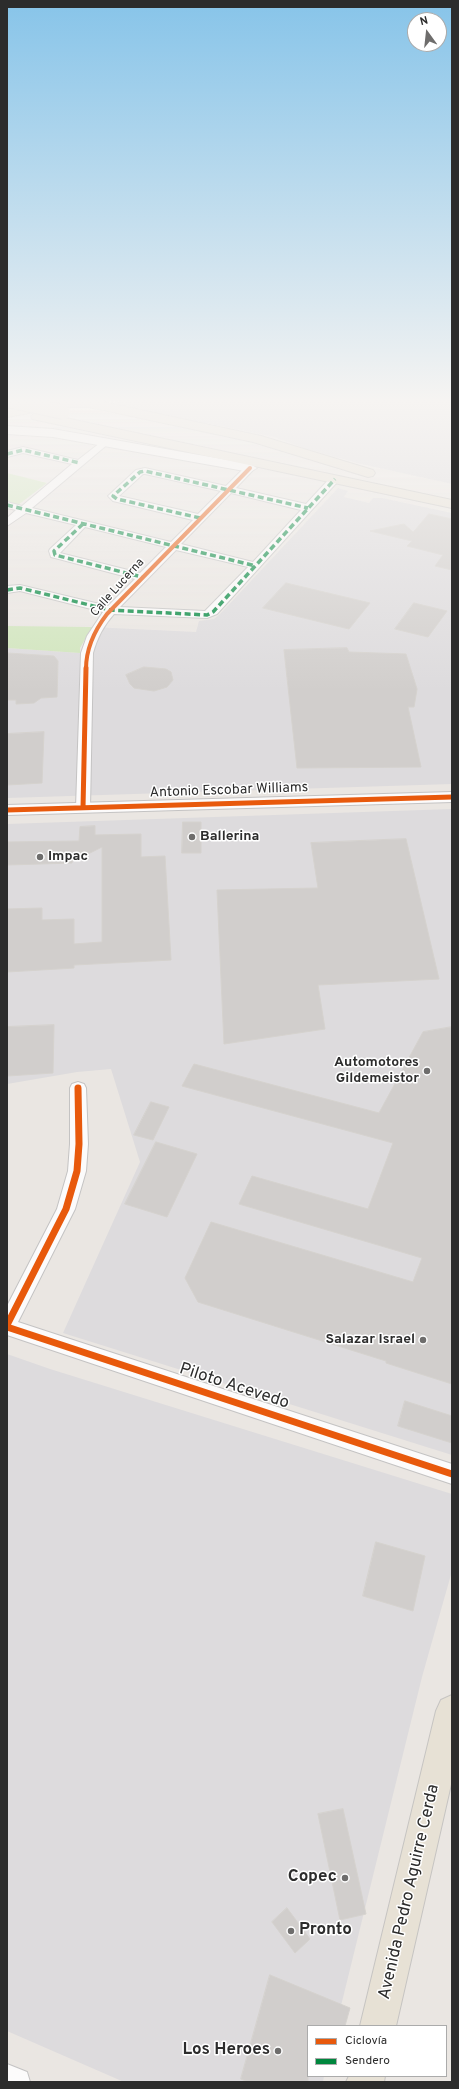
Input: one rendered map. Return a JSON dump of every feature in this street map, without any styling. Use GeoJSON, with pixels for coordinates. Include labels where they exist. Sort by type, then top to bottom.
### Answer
{"type":"FeatureCollection","features":[{"type":"Feature","properties":{"kind":"main road"},"geometry":{"type":"LineString","coordinates":[[417,496],[452,504]]}},
{"type":"Feature","properties":{"kind":"main road","name":"Avenida Pedro Aguirre Cerda"},"geometry":{"type":"LineString","coordinates":[[378,2025],[452,1711]]}},
{"type":"Feature","properties":{"kind":"street"},"geometry":{"type":"LineString","coordinates":[[7,522],[39,496]]}},
{"type":"Feature","properties":{"kind":"street"},"geometry":{"type":"LineString","coordinates":[[114,496],[117,499],[200,518]]}},
{"type":"Feature","properties":{"kind":"street","name":"Calle Lucerna"},"geometry":{"type":"LineString","coordinates":[[83,808],[86,655],[93,636],[110,610],[222,496]]}},
{"type":"Feature","properties":{"kind":"street"},"geometry":{"type":"LineString","coordinates":[[257,496],[308,508]]}},
{"type":"Feature","properties":{"kind":"street"},"geometry":{"type":"LineString","coordinates":[[7,590],[11,588],[20,588],[110,610],[207,615],[213,612],[319,496]]}},
{"type":"Feature","properties":{"kind":"street"},"geometry":{"type":"LineString","coordinates":[[7,504],[256,566]]}},
{"type":"Feature","properties":{"kind":"street"},"geometry":{"type":"LineString","coordinates":[[83,524],[54,551],[55,556],[142,577]]}},
{"type":"Feature","properties":{"kind":"street","name":"Antonio Escobar Williams"},"geometry":{"type":"LineString","coordinates":[[7,810],[452,796]]}},
{"type":"Feature","properties":{"kind":"street"},"geometry":{"type":"LineString","coordinates":[[7,1326],[66,1209],[78,1164],[78,1088]]}},
{"type":"Feature","properties":{"kind":"street","name":"Piloto Acevedo"},"geometry":{"type":"LineString","coordinates":[[7,1326],[452,1474]]}},
{"type":"Feature","properties":{"kind":"street"},"geometry":{"type":"LineString","coordinates":[[7,2077],[17,2082]]}},
{"type":"Feature","properties":{"kind":"shaded area"},"geometry":{"type":"Polygon","coordinates":[[[330,496],[344,496],[369,503],[373,498],[382,498],[452,513],[452,784],[7,798],[7,648],[80,653],[92,627],[196,632],[199,621],[214,619],[330,496]]]}},
{"type":"Feature","properties":{"kind":"shaded area"},"geometry":{"type":"Polygon","coordinates":[[[452,809],[452,1455],[63,1333],[140,1162],[111,1069],[77,1072],[7,1084],[7,824],[452,809]]]}},
{"type":"Feature","properties":{"kind":"shaded area"},"geometry":{"type":"Polygon","coordinates":[[[7,1354],[50,1369],[452,1494],[452,1571],[422,1677],[336,2025],[307,2025],[307,2077],[324,2077],[323,2082],[124,2082],[7,2031],[7,1354]]]}},
{"type":"Feature","properties":{"kind":"green space"},"geometry":{"type":"Polygon","coordinates":[[[7,496],[29,496],[18,505],[7,501],[7,496]]]}},
{"type":"Feature","properties":{"kind":"green space"},"geometry":{"type":"Polygon","coordinates":[[[7,626],[92,627],[80,648],[80,653],[7,648],[7,626]]]}},
{"type":"Feature","properties":{"kind":"building"},"geometry":{"type":"Polygon","coordinates":[[[429,514],[452,519],[452,570],[435,566],[443,555],[407,546],[412,541],[370,531],[404,524],[413,532],[429,514]]]}},
{"type":"Feature","properties":{"kind":"building"},"geometry":{"type":"Polygon","coordinates":[[[286,583],[370,603],[349,629],[263,608],[286,583]]]}},
{"type":"Feature","properties":{"kind":"building"},"geometry":{"type":"Polygon","coordinates":[[[414,603],[447,611],[428,637],[395,629],[414,603]]]}},
{"type":"Feature","properties":{"kind":"building"},"geometry":{"type":"Polygon","coordinates":[[[347,648],[349,652],[406,654],[417,689],[414,707],[408,707],[421,767],[297,768],[284,650],[347,648]]]}},
{"type":"Feature","properties":{"kind":"building"},"geometry":{"type":"Polygon","coordinates":[[[7,653],[54,656],[58,661],[57,697],[41,698],[34,703],[16,704],[16,700],[7,700],[7,653]]]}},
{"type":"Feature","properties":{"kind":"building"},"geometry":{"type":"Polygon","coordinates":[[[144,667],[166,669],[171,672],[173,680],[167,687],[154,691],[134,688],[130,684],[126,675],[144,667]]]}},
{"type":"Feature","properties":{"kind":"building"},"geometry":{"type":"Polygon","coordinates":[[[44,732],[42,783],[7,785],[7,734],[44,732]]]}},
{"type":"Feature","properties":{"kind":"building","name":"Ballerina"},"geometry":{"type":"Polygon","coordinates":[[[183,822],[201,822],[201,853],[182,853],[183,822]]]}},
{"type":"Feature","properties":{"kind":"building"},"geometry":{"type":"Polygon","coordinates":[[[95,826],[95,835],[141,834],[141,857],[165,856],[171,960],[74,965],[74,968],[7,972],[7,909],[42,908],[42,920],[74,919],[74,944],[102,942],[102,847],[86,855],[73,855],[72,863],[7,865],[7,842],[79,841],[80,827],[95,826]]]}},
{"type":"Feature","properties":{"kind":"building"},"geometry":{"type":"Polygon","coordinates":[[[406,839],[439,979],[318,985],[325,1029],[224,1044],[217,890],[318,888],[311,843],[406,839]]]}},
{"type":"Feature","properties":{"kind":"building"},"geometry":{"type":"Polygon","coordinates":[[[54,1025],[53,1073],[7,1076],[7,1027],[54,1025]]]}},
{"type":"Feature","properties":{"kind":"building"},"geometry":{"type":"Polygon","coordinates":[[[452,1027],[452,1384],[386,1363],[386,1361],[198,1302],[185,1278],[211,1222],[413,1282],[422,1258],[239,1204],[252,1176],[368,1209],[393,1143],[182,1086],[194,1064],[379,1113],[423,1032],[452,1027]]]}},
{"type":"Feature","properties":{"kind":"building"},"geometry":{"type":"Polygon","coordinates":[[[151,1102],[169,1107],[153,1140],[134,1135],[151,1102]]]}},
{"type":"Feature","properties":{"kind":"building"},"geometry":{"type":"Polygon","coordinates":[[[156,1142],[197,1154],[167,1217],[125,1204],[156,1142]]]}},
{"type":"Feature","properties":{"kind":"building"},"geometry":{"type":"Polygon","coordinates":[[[405,1401],[452,1416],[452,1443],[398,1426],[405,1401]]]}},
{"type":"Feature","properties":{"kind":"building"},"geometry":{"type":"Polygon","coordinates":[[[376,1542],[425,1556],[413,1611],[363,1596],[376,1542]]]}},
{"type":"Feature","properties":{"kind":"building","name":"Copec"},"geometry":{"type":"Polygon","coordinates":[[[343,1809],[366,1914],[340,1920],[318,1814],[343,1809]]]}},
{"type":"Feature","properties":{"kind":"building","name":"Pronto"},"geometry":{"type":"Polygon","coordinates":[[[287,1908],[310,1939],[295,1953],[272,1922],[287,1908]]]}},
{"type":"Feature","properties":{"kind":"building","name":"Los Heroes"},"geometry":{"type":"Polygon","coordinates":[[[270,1975],[350,2008],[345,2025],[307,2025],[308,2082],[248,2082],[241,2079],[270,1975]]]}},
{"type":"Feature","properties":{"kind":"marked path"},"geometry":{"type":"LineString","coordinates":[[114,496],[117,499],[200,518]]}},
{"type":"Feature","properties":{"kind":"marked path"},"geometry":{"type":"LineString","coordinates":[[257,496],[308,508]]}},
{"type":"Feature","properties":{"kind":"marked path"},"geometry":{"type":"LineString","coordinates":[[7,590],[11,588],[20,588],[110,610],[207,615],[213,612],[319,496]]}},
{"type":"Feature","properties":{"kind":"marked path"},"geometry":{"type":"LineString","coordinates":[[7,505],[256,566]]}},
{"type":"Feature","properties":{"kind":"marked path"},"geometry":{"type":"LineString","coordinates":[[83,524],[54,551],[55,555],[142,577]]}},
{"type":"Feature","properties":{"kind":"cycle path"},"geometry":{"type":"LineString","coordinates":[[83,808],[86,662],[89,644],[97,628],[107,614],[222,496]]}},
{"type":"Feature","properties":{"kind":"cycle path"},"geometry":{"type":"LineString","coordinates":[[7,810],[452,797]]}},
{"type":"Feature","properties":{"kind":"cycle path"},"geometry":{"type":"LineString","coordinates":[[7,1325],[66,1209],[77,1171],[79,1144],[78,1088]]}},
{"type":"Feature","properties":{"kind":"cycle path"},"geometry":{"type":"LineString","coordinates":[[7,1327],[452,1474]]}},
{"type":"Feature","properties":{"kind":"place","name":"Ballerina"},"geometry":{"type":"Point","coordinates":[192,837]}},
{"type":"Feature","properties":{"kind":"place","name":"Impac"},"geometry":{"type":"Point","coordinates":[40,857]}},
{"type":"Feature","properties":{"kind":"place","name":"Automotores Gildemeistor"},"geometry":{"type":"Point","coordinates":[427,1071]}},
{"type":"Feature","properties":{"kind":"place","name":"Salazar Israel"},"geometry":{"type":"Point","coordinates":[423,1340]}},
{"type":"Feature","properties":{"kind":"place","name":"Copec"},"geometry":{"type":"Point","coordinates":[345,1878]}},
{"type":"Feature","properties":{"kind":"place","name":"Pronto"},"geometry":{"type":"Point","coordinates":[291,1931]}},
{"type":"Feature","properties":{"kind":"place","name":"Los Heroes"},"geometry":{"type":"Point","coordinates":[278,2051]}}]}
